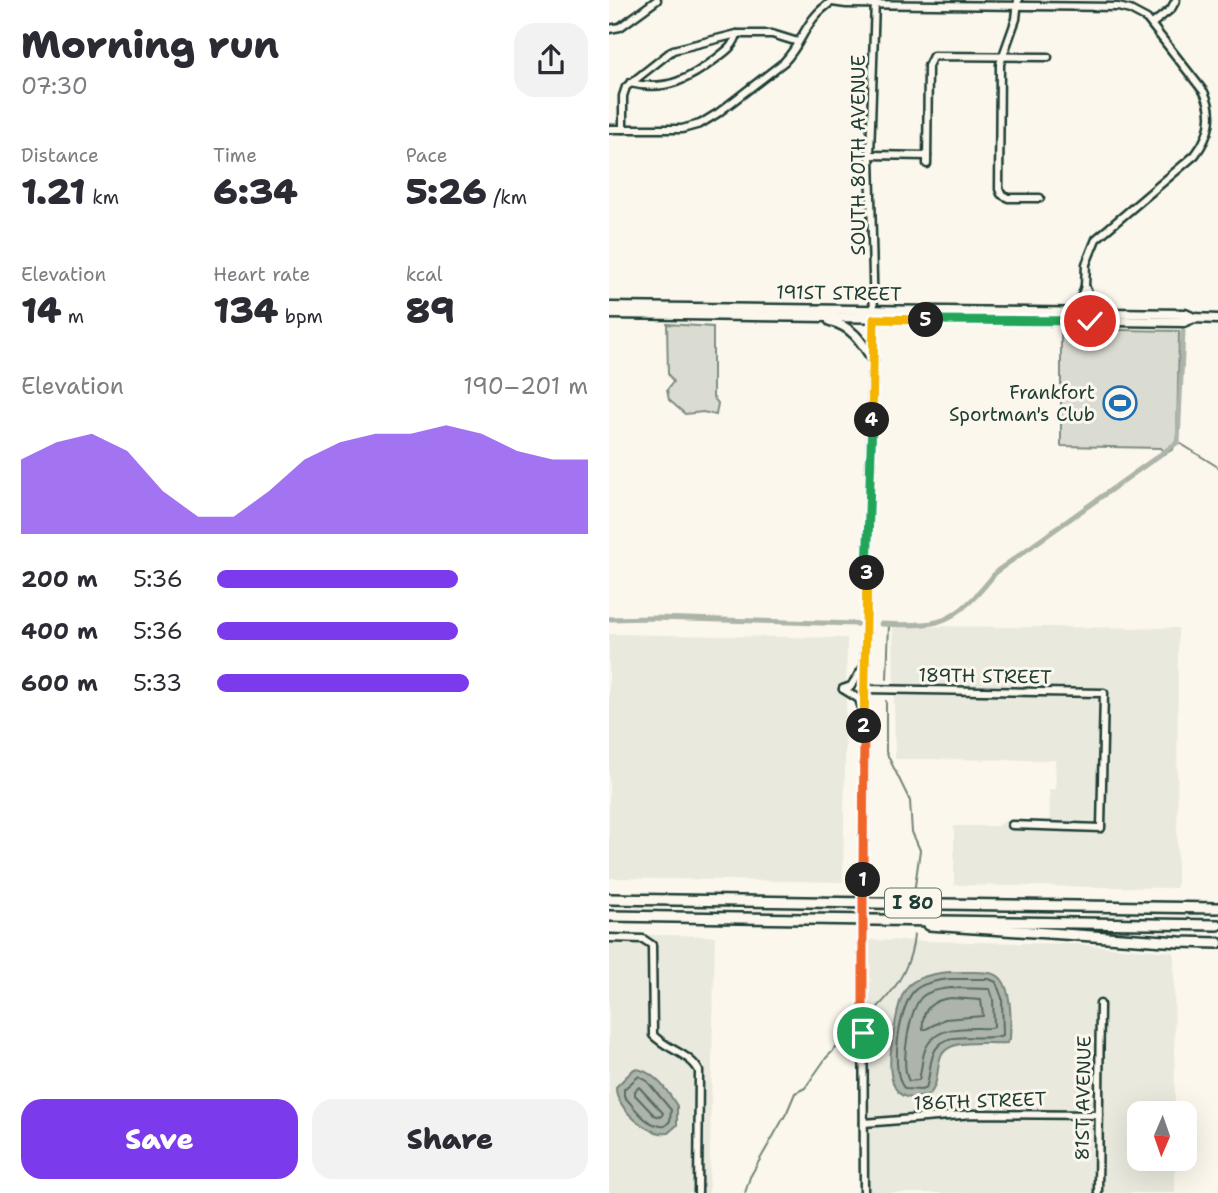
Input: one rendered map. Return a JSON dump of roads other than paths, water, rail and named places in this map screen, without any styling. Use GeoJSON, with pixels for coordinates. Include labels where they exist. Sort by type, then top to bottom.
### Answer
{"type":"FeatureCollection","features":[{"type":"Feature","properties":{"kind":"highway","name":"I 80"},"geometry":{"type":"LineString","coordinates":[[609,899],[1218,908]]}},
{"type":"Feature","properties":{"kind":"highway","name":"I 80"},"geometry":{"type":"LineString","coordinates":[[609,916],[1218,925]]}},
{"type":"Feature","properties":{"kind":"highway"},"geometry":{"type":"LineString","coordinates":[[890,919],[941,927],[1218,943]]}},
{"type":"Feature","properties":{"kind":"main road","name":"191ST STREET"},"geometry":{"type":"LineString","coordinates":[[609,307],[1185,314],[1194,318],[1218,319]]}},
{"type":"Feature","properties":{"kind":"main road","name":"191ST STREET"},"geometry":{"type":"LineString","coordinates":[[609,314],[1184,322],[1194,318]]}},
{"type":"Feature","properties":{"kind":"main road"},"geometry":{"type":"LineString","coordinates":[[821,319],[850,328],[857,334],[873,360]]}},
{"type":"Feature","properties":{"kind":"street"},"geometry":{"type":"LineString","coordinates":[[609,29],[620,27],[657,0]]}},
{"type":"Feature","properties":{"kind":"street"},"geometry":{"type":"LineString","coordinates":[[1039,0],[1055,6]]}},
{"type":"Feature","properties":{"kind":"street"},"geometry":{"type":"LineString","coordinates":[[1152,24],[1171,9],[1176,0]]}},
{"type":"Feature","properties":{"kind":"street"},"geometry":{"type":"LineString","coordinates":[[609,129],[682,129],[700,124],[719,113],[784,62],[815,14],[833,1],[1130,6],[1152,24],[1204,92],[1209,101],[1210,126],[1195,155],[1096,239],[1088,254],[1085,286],[1089,295],[1085,313]]}},
{"type":"Feature","properties":{"kind":"street","name":"SOUTH 80TH AVENUE"},"geometry":{"type":"LineString","coordinates":[[864,1193],[865,661],[874,319],[870,155],[875,2]]}},
{"type":"Feature","properties":{"kind":"street"},"geometry":{"type":"LineString","coordinates":[[1018,3],[1014,26],[1001,56],[999,189],[1000,194],[1008,198],[1040,198]]}},
{"type":"Feature","properties":{"kind":"street"},"geometry":{"type":"LineString","coordinates":[[623,129],[624,90],[673,50],[737,34],[772,34],[798,42]]}},
{"type":"Feature","properties":{"kind":"street"},"geometry":{"type":"LineString","coordinates":[[630,83],[666,84],[683,81],[730,48],[737,34]]}},
{"type":"Feature","properties":{"kind":"street"},"geometry":{"type":"LineString","coordinates":[[870,155],[927,160],[929,60],[933,56],[1048,57]]}},
{"type":"Feature","properties":{"kind":"street"},"geometry":{"type":"LineString","coordinates":[[865,661],[861,673],[851,686],[843,689],[859,699],[865,718]]}},
{"type":"Feature","properties":{"kind":"street","name":"189TH STREET"},"geometry":{"type":"LineString","coordinates":[[865,689],[1104,693],[1101,828],[1012,825]]}},
{"type":"Feature","properties":{"kind":"street"},"geometry":{"type":"LineString","coordinates":[[609,938],[643,939],[652,945],[653,1035],[696,1064],[699,1071],[698,1193]]}},
{"type":"Feature","properties":{"kind":"street","name":"81ST AVENUE"},"geometry":{"type":"LineString","coordinates":[[1097,1193],[1100,1004]]}},
{"type":"Feature","properties":{"kind":"street","name":"186TH STREET"},"geometry":{"type":"LineString","coordinates":[[863,1123],[973,1114],[1099,1115]]}},
{"type":"Feature","properties":{"kind":"water"},"geometry":{"type":"Polygon","coordinates":[[[950,972],[984,972],[1000,978],[1008,993],[1010,1039],[1007,1043],[966,1043],[948,1048],[942,1054],[930,1094],[914,1098],[903,1096],[895,1088],[890,1064],[901,998],[909,985],[918,979],[950,972]]]}},
{"type":"Feature","properties":{"kind":"water"},"geometry":{"type":"Polygon","coordinates":[[[634,1069],[654,1077],[677,1106],[677,1125],[668,1133],[660,1133],[642,1125],[621,1103],[616,1087],[634,1069]]]}},
{"type":"Feature","properties":{"kind":"waterway"},"geometry":{"type":"LineString","coordinates":[[881,624],[930,623],[955,614],[997,571],[1178,442],[1183,331]]}},
{"type":"Feature","properties":{"kind":"waterway"},"geometry":{"type":"LineString","coordinates":[[1178,442],[1218,467]]}},
{"type":"Feature","properties":{"kind":"waterway"},"geometry":{"type":"LineString","coordinates":[[609,619],[857,624]]}},
{"type":"Feature","properties":{"kind":"waterway"},"geometry":{"type":"LineString","coordinates":[[887,679],[889,624]]}},
{"type":"Feature","properties":{"kind":"waterway"},"geometry":{"type":"LineString","coordinates":[[886,701],[886,752],[910,801],[912,832],[920,850],[914,893]]}},
{"type":"Feature","properties":{"kind":"waterway"},"geometry":{"type":"LineString","coordinates":[[878,1007],[903,974],[914,934]]}},
{"type":"Feature","properties":{"kind":"waterway"},"geometry":{"type":"LineString","coordinates":[[745,1193],[750,1177],[795,1093],[805,1088],[826,1058],[850,1034]]}},
{"type":"Feature","properties":{"kind":"place","name":"Frankfort Sportman's Club"},"geometry":{"type":"Point","coordinates":[1120,403]}}]}
